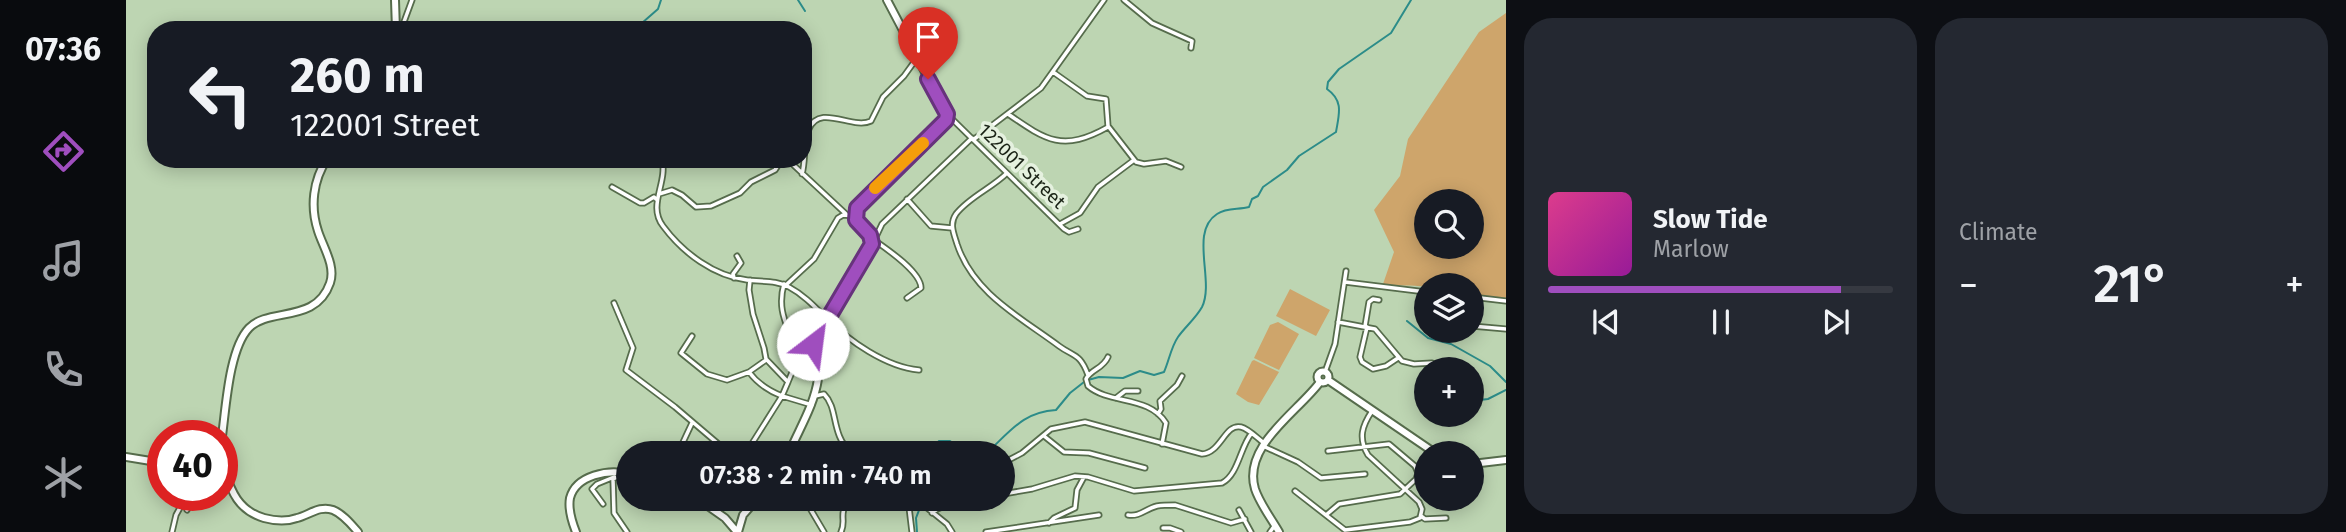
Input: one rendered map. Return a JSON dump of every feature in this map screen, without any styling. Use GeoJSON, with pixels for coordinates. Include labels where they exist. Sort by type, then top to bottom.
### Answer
{"type":"FeatureCollection","features":[{"type":"Feature","properties":{"kind":"street"},"geometry":{"type":"LineString","coordinates":[[395,0],[397,21]]}},
{"type":"Feature","properties":{"kind":"street"},"geometry":{"type":"LineString","coordinates":[[403,21],[412,0]]}},
{"type":"Feature","properties":{"kind":"street","name":"122001 Street"},"geometry":{"type":"LineString","coordinates":[[887,0],[947,114],[1069,232],[1078,229]]}},
{"type":"Feature","properties":{"kind":"street"},"geometry":{"type":"LineString","coordinates":[[795,441],[813,401],[818,378],[813,344],[882,224],[972,139],[1038,90],[1104,0]]}},
{"type":"Feature","properties":{"kind":"street"},"geometry":{"type":"LineString","coordinates":[[1124,0],[1152,23],[1191,41],[1191,47]]}},
{"type":"Feature","properties":{"kind":"street"},"geometry":{"type":"LineString","coordinates":[[396,14],[405,17]]}},
{"type":"Feature","properties":{"kind":"street"},"geometry":{"type":"LineString","coordinates":[[812,125],[821,118],[831,116],[852,123],[869,123],[883,97],[917,58]]}},
{"type":"Feature","properties":{"kind":"street"},"geometry":{"type":"LineString","coordinates":[[1053,72],[1087,96],[1106,100],[1108,127],[1134,159],[1144,164],[1166,161],[1181,167]]}},
{"type":"Feature","properties":{"kind":"street"},"geometry":{"type":"LineString","coordinates":[[907,298],[921,288],[920,281],[909,267],[873,242],[855,216],[861,202],[944,124],[947,114]]}},
{"type":"Feature","properties":{"kind":"street"},"geometry":{"type":"LineString","coordinates":[[1008,114],[1043,136],[1058,141],[1081,140],[1108,127]]}},
{"type":"Feature","properties":{"kind":"street"},"geometry":{"type":"LineString","coordinates":[[1060,224],[1080,212],[1098,187],[1134,159]]}},
{"type":"Feature","properties":{"kind":"street"},"geometry":{"type":"LineString","coordinates":[[225,420],[233,367],[245,334],[260,320],[303,310],[322,296],[330,284],[331,270],[314,209],[317,179],[322,168]]}},
{"type":"Feature","properties":{"kind":"street"},"geometry":{"type":"LineString","coordinates":[[663,168],[657,197],[657,217],[664,229],[708,267],[734,278],[785,285],[886,361],[919,370]]}},
{"type":"Feature","properties":{"kind":"street"},"geometry":{"type":"LineString","coordinates":[[612,187],[640,203],[672,190],[695,207],[711,206],[740,193],[751,182],[777,168]]}},
{"type":"Feature","properties":{"kind":"street"},"geometry":{"type":"LineString","coordinates":[[795,168],[846,214],[855,216]]}},
{"type":"Feature","properties":{"kind":"street"},"geometry":{"type":"LineString","coordinates":[[802,174],[803,168]]}},
{"type":"Feature","properties":{"kind":"street"},"geometry":{"type":"LineString","coordinates":[[1007,173],[956,215],[952,228],[961,254],[978,283],[992,297],[1054,343],[1077,355],[1088,375]]}},
{"type":"Feature","properties":{"kind":"street"},"geometry":{"type":"LineString","coordinates":[[907,199],[931,226],[952,228]]}},
{"type":"Feature","properties":{"kind":"street"},"geometry":{"type":"LineString","coordinates":[[754,441],[782,396],[797,360],[781,311],[785,285],[808,265],[838,218],[846,214]]}},
{"type":"Feature","properties":{"kind":"street"},"geometry":{"type":"LineString","coordinates":[[734,278],[733,274],[741,263],[737,256]]}},
{"type":"Feature","properties":{"kind":"street"},"geometry":{"type":"LineString","coordinates":[[1346,271],[1331,360],[1325,372],[1318,374],[1324,381],[1417,441]]}},
{"type":"Feature","properties":{"kind":"street"},"geometry":{"type":"LineString","coordinates":[[750,280],[753,314],[766,360],[788,382]]}},
{"type":"Feature","properties":{"kind":"street"},"geometry":{"type":"LineString","coordinates":[[1345,282],[1414,291]]}},
{"type":"Feature","properties":{"kind":"street"},"geometry":{"type":"LineString","coordinates":[[1484,298],[1506,301]]}},
{"type":"Feature","properties":{"kind":"street"},"geometry":{"type":"LineString","coordinates":[[1379,300],[1373,299],[1369,302],[1360,357],[1362,362],[1373,369],[1386,366],[1398,358]]}},
{"type":"Feature","properties":{"kind":"street"},"geometry":{"type":"LineString","coordinates":[[614,303],[633,348],[626,370],[714,441]]}},
{"type":"Feature","properties":{"kind":"street"},"geometry":{"type":"LineString","coordinates":[[1338,322],[1366,326],[1377,331],[1398,358],[1414,364]]}},
{"type":"Feature","properties":{"kind":"street"},"geometry":{"type":"LineString","coordinates":[[1484,327],[1506,329]]}},
{"type":"Feature","properties":{"kind":"street"},"geometry":{"type":"LineString","coordinates":[[692,336],[681,353],[707,374],[727,380],[749,372],[766,360]]}},
{"type":"Feature","properties":{"kind":"street"},"geometry":{"type":"LineString","coordinates":[[1108,357],[1103,366],[1088,375],[1086,382],[1091,390],[1145,406],[1158,414],[1166,422],[1162,444]]}},
{"type":"Feature","properties":{"kind":"street"},"geometry":{"type":"LineString","coordinates":[[749,372],[763,387],[782,396],[813,401]]}},
{"type":"Feature","properties":{"kind":"street"},"geometry":{"type":"LineString","coordinates":[[1158,414],[1161,409],[1160,401],[1182,376]]}},
{"type":"Feature","properties":{"kind":"street"},"geometry":{"type":"LineString","coordinates":[[1275,530],[1257,493],[1254,465],[1263,445],[1324,381]]}},
{"type":"Feature","properties":{"kind":"street"},"geometry":{"type":"LineString","coordinates":[[1116,398],[1127,390],[1138,391]]}},
{"type":"Feature","properties":{"kind":"street"},"geometry":{"type":"LineString","coordinates":[[813,401],[822,393],[829,399],[842,441]]}},
{"type":"Feature","properties":{"kind":"street"},"geometry":{"type":"LineString","coordinates":[[1372,411],[1362,433],[1363,446],[1368,455],[1420,504],[1421,516]]}},
{"type":"Feature","properties":{"kind":"street"},"geometry":{"type":"LineString","coordinates":[[1015,457],[1055,428],[1090,422],[1206,454],[1216,449],[1226,434],[1237,427],[1243,427],[1263,445],[1298,462],[1321,478],[1365,474]]}},
{"type":"Feature","properties":{"kind":"street"},"geometry":{"type":"LineString","coordinates":[[684,441],[692,423]]}},
{"type":"Feature","properties":{"kind":"street"},"geometry":{"type":"LineString","coordinates":[[1015,492],[1071,477],[1084,477],[1134,491],[1222,484],[1229,479],[1251,434]]}},
{"type":"Feature","properties":{"kind":"street"},"geometry":{"type":"LineString","coordinates":[[1043,435],[1064,452],[1089,453],[1145,468]]}},
{"type":"Feature","properties":{"kind":"street"},"geometry":{"type":"LineString","coordinates":[[1326,515],[1339,503],[1400,494],[1418,476],[1415,466],[1389,444],[1328,451]]}},
{"type":"Feature","properties":{"kind":"street"},"geometry":{"type":"LineString","coordinates":[[126,457],[147,460]]}},
{"type":"Feature","properties":{"kind":"street"},"geometry":{"type":"LineString","coordinates":[[1484,463],[1506,460]]}},
{"type":"Feature","properties":{"kind":"street"},"geometry":{"type":"LineString","coordinates":[[576,532],[570,506],[573,490],[584,481],[606,472],[616,473]]}},
{"type":"Feature","properties":{"kind":"street"},"geometry":{"type":"LineString","coordinates":[[603,504],[592,489],[614,477],[614,513],[627,532]]}},
{"type":"Feature","properties":{"kind":"street"},"geometry":{"type":"LineString","coordinates":[[1049,523],[1074,508],[1077,490],[1084,477]]}},
{"type":"Feature","properties":{"kind":"street"},"geometry":{"type":"LineString","coordinates":[[1296,491],[1342,528],[1349,530],[1410,522],[1421,516]]}},
{"type":"Feature","properties":{"kind":"street"},"geometry":{"type":"LineString","coordinates":[[238,501],[251,513],[270,520],[284,521],[328,509],[342,516],[358,532]]}},
{"type":"Feature","properties":{"kind":"street"},"geometry":{"type":"LineString","coordinates":[[1128,515],[1136,516],[1151,508],[1175,505],[1231,523],[1245,519]]}},
{"type":"Feature","properties":{"kind":"street"},"geometry":{"type":"LineString","coordinates":[[1239,510],[1251,532]]}},
{"type":"Feature","properties":{"kind":"street"},"geometry":{"type":"LineString","coordinates":[[172,532],[178,511]]}},
{"type":"Feature","properties":{"kind":"street"},"geometry":{"type":"LineString","coordinates":[[715,511],[737,532],[746,511]]}},
{"type":"Feature","properties":{"kind":"street"},"geometry":{"type":"LineString","coordinates":[[812,511],[824,532]]}},
{"type":"Feature","properties":{"kind":"street"},"geometry":{"type":"LineString","coordinates":[[841,532],[842,511]]}},
{"type":"Feature","properties":{"kind":"street"},"geometry":{"type":"LineString","coordinates":[[910,511],[912,532]]}},
{"type":"Feature","properties":{"kind":"street"},"geometry":{"type":"LineString","coordinates":[[911,515],[913,511]]}},
{"type":"Feature","properties":{"kind":"street"},"geometry":{"type":"LineString","coordinates":[[934,511],[932,513],[947,524],[952,532]]}},
{"type":"Feature","properties":{"kind":"street"},"geometry":{"type":"LineString","coordinates":[[986,532],[1099,515]]}},
{"type":"Feature","properties":{"kind":"street"},"geometry":{"type":"LineString","coordinates":[[1421,516],[1425,519],[1446,518]]}},
{"type":"Feature","properties":{"kind":"street"},"geometry":{"type":"LineString","coordinates":[[1163,528],[1181,532]]}},
{"type":"Feature","properties":{"kind":"shaded area"},"geometry":{"type":"Polygon","coordinates":[[[1506,13],[1506,298],[1484,295],[1484,273],[1414,273],[1414,286],[1383,284],[1394,252],[1374,210],[1400,176],[1408,139],[1479,32],[1506,13]]]}},
{"type":"Feature","properties":{"kind":"shaded area"},"geometry":{"type":"Polygon","coordinates":[[[1290,289],[1330,310],[1316,336],[1276,316],[1290,289]]]}},
{"type":"Feature","properties":{"kind":"shaded area"},"geometry":{"type":"Polygon","coordinates":[[[1278,322],[1299,334],[1279,370],[1254,358],[1270,325],[1278,322]]]}},
{"type":"Feature","properties":{"kind":"shaded area"},"geometry":{"type":"Polygon","coordinates":[[[1254,360],[1279,372],[1259,405],[1236,394],[1254,360]]]}},
{"type":"Feature","properties":{"kind":"waterway"},"geometry":{"type":"LineString","coordinates":[[644,21],[658,9],[661,0]]}},
{"type":"Feature","properties":{"kind":"waterway"},"geometry":{"type":"LineString","coordinates":[[798,0],[805,11]]}},
{"type":"Feature","properties":{"kind":"waterway"},"geometry":{"type":"LineString","coordinates":[[1088,380],[1099,377],[1123,378],[1140,371],[1154,375],[1164,372],[1176,341],[1202,307],[1206,284],[1203,244],[1209,222],[1221,212],[1249,207],[1252,199],[1258,196],[1263,187],[1287,170],[1299,156],[1336,132],[1339,108],[1336,98],[1327,89],[1328,82],[1339,69],[1391,33],[1411,0]]}},
{"type":"Feature","properties":{"kind":"waterway"},"geometry":{"type":"LineString","coordinates":[[1407,321],[1428,338],[1451,344],[1490,366],[1506,382]]}},
{"type":"Feature","properties":{"kind":"waterway"},"geometry":{"type":"LineString","coordinates":[[999,441],[1028,418],[1056,410],[1070,393],[1084,382]]}},
{"type":"Feature","properties":{"kind":"waterway"},"geometry":{"type":"LineString","coordinates":[[1484,400],[1506,390]]}},
{"type":"Feature","properties":{"kind":"waterway"},"geometry":{"type":"LineString","coordinates":[[917,532],[916,518],[919,511]]}},
{"type":"Feature","properties":{"kind":"slow traffic"},"geometry":{"type":"LineString","coordinates":[[875,188],[923,143]]}},
{"type":"Feature","properties":{"kind":"route"},"geometry":{"type":"LineString","coordinates":[[813,344],[872,244],[870,235],[856,220],[857,208],[946,120],[947,114],[928,79]]}}]}
